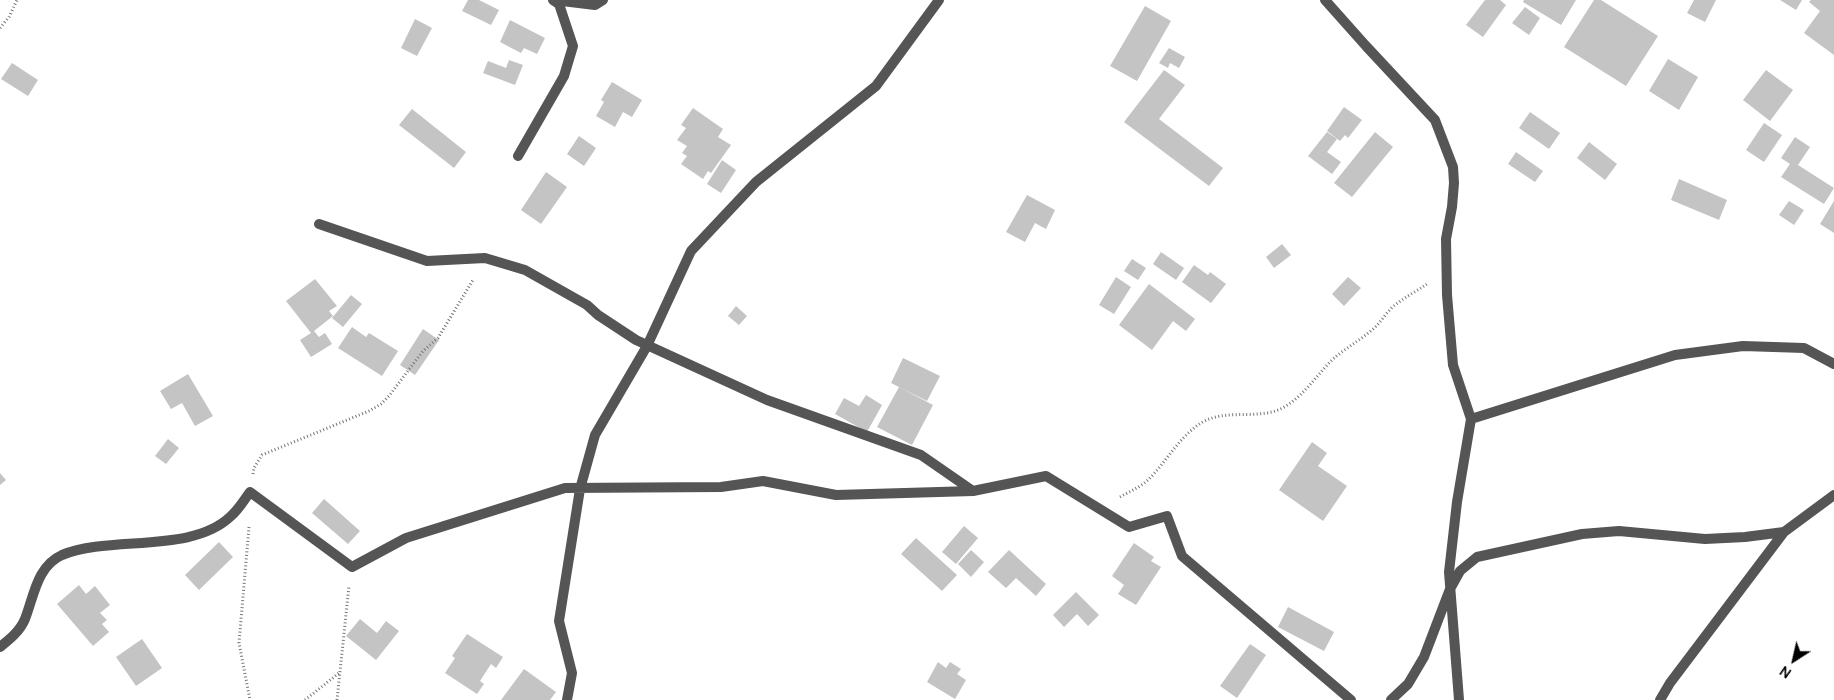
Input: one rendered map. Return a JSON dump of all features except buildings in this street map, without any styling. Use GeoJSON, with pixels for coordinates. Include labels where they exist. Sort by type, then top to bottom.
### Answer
{"type":"FeatureCollection","features":[{"type":"Feature","properties":{"kind":"street"},"geometry":{"type":"LineString","coordinates":[[553,0],[595,5],[603,0]]}},
{"type":"Feature","properties":{"kind":"street"},"geometry":{"type":"LineString","coordinates":[[518,156],[564,76],[573,46],[559,4],[553,0]]}},
{"type":"Feature","properties":{"kind":"street"},"geometry":{"type":"LineString","coordinates":[[567,700],[572,673],[559,621],[580,488],[594,435],[647,346],[691,251],[756,182],[876,86],[939,0]]}},
{"type":"Feature","properties":{"kind":"street"},"geometry":{"type":"LineString","coordinates":[[1326,0],[1435,120],[1453,167],[1454,183],[1446,240],[1445,270],[1453,366],[1471,419],[1457,502],[1449,572],[1459,700]]}},
{"type":"Feature","properties":{"kind":"street"},"geometry":{"type":"LineString","coordinates":[[319,224],[427,261],[486,258],[525,270],[587,305],[598,315],[647,346],[766,400],[921,455],[973,491]]}},
{"type":"Feature","properties":{"kind":"street"},"geometry":{"type":"LineString","coordinates":[[1471,419],[1675,354],[1743,346],[1804,348],[1834,364]]}},
{"type":"Feature","properties":{"kind":"street"},"geometry":{"type":"LineString","coordinates":[[0,647],[14,636],[24,620],[33,594],[50,561],[88,548],[187,537],[212,528],[231,516],[250,492],[352,566],[406,538],[565,488],[721,487],[763,481],[836,495],[973,491],[1046,476],[1129,527],[1167,516],[1182,556],[1350,700]]}},
{"type":"Feature","properties":{"kind":"street"},"geometry":{"type":"LineString","coordinates":[[1660,700],[1784,532],[1834,495]]}},
{"type":"Feature","properties":{"kind":"street"},"geometry":{"type":"LineString","coordinates":[[1391,700],[1408,684],[1424,657],[1450,589],[1460,571],[1477,557],[1582,534],[1618,531],[1705,539],[1745,537],[1784,532]]}},
{"type":"Feature","properties":{"kind":"path"},"geometry":{"type":"LineString","coordinates":[[0,28],[9,17],[17,0]]}},
{"type":"Feature","properties":{"kind":"path"},"geometry":{"type":"LineString","coordinates":[[250,700],[239,643],[250,492],[254,468],[262,455],[369,411],[381,404],[423,352],[438,338],[486,258]]}},
{"type":"Feature","properties":{"kind":"path"},"geometry":{"type":"LineString","coordinates":[[1104,511],[1119,498],[1150,478],[1185,436],[1201,423],[1212,418],[1244,413],[1260,414],[1286,406],[1304,391],[1333,360],[1372,330],[1396,305],[1445,270]]}},
{"type":"Feature","properties":{"kind":"path"},"geometry":{"type":"LineString","coordinates":[[337,700],[346,604],[352,566]]}},
{"type":"Feature","properties":{"kind":"path"},"geometry":{"type":"LineString","coordinates":[[305,700],[339,672]]}}]}
